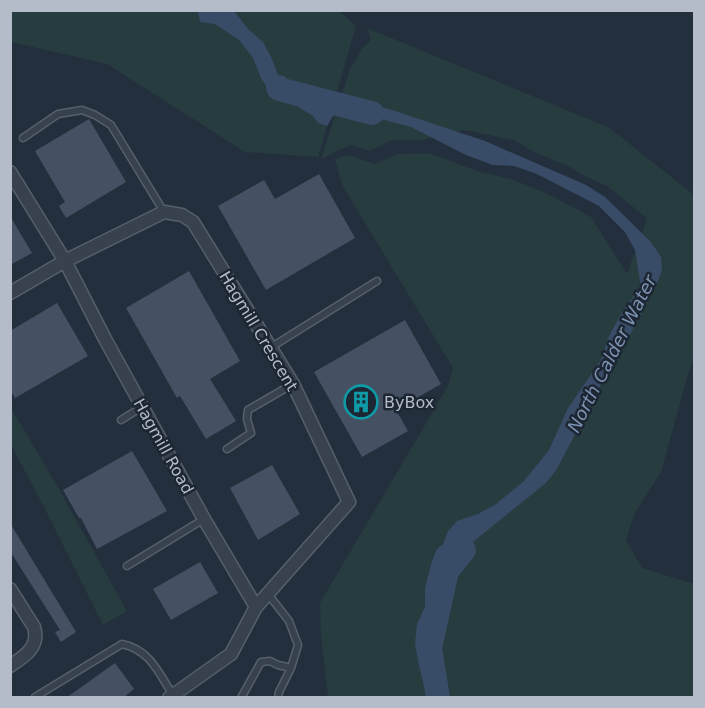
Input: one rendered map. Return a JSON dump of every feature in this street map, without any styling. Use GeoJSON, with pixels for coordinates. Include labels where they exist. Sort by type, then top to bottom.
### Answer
{"type":"FeatureCollection","features":[{"type":"Feature","properties":{"kind":"street","name":"Hagmill Road"},"geometry":{"type":"LineString","coordinates":[[12,179],[65,261],[142,407],[256,607]]}},
{"type":"Feature","properties":{"kind":"street"},"geometry":{"type":"LineString","coordinates":[[10,293],[65,261],[164,212]]}},
{"type":"Feature","properties":{"kind":"street","name":"Hagmill Crescent"},"geometry":{"type":"LineString","coordinates":[[164,212],[182,215],[193,222],[293,384],[349,502],[256,607]]}},
{"type":"Feature","properties":{"kind":"street"},"geometry":{"type":"LineString","coordinates":[[10,589],[36,633],[32,647],[27,654],[10,666]]}},
{"type":"Feature","properties":{"kind":"street"},"geometry":{"type":"LineString","coordinates":[[171,696],[231,654],[256,607]]}},
{"type":"Feature","properties":{"kind":"lane"},"geometry":{"type":"LineString","coordinates":[[23,138],[58,114],[82,110],[95,115],[111,125],[164,212]]}},
{"type":"Feature","properties":{"kind":"lane"},"geometry":{"type":"LineString","coordinates":[[270,348],[377,281]]}},
{"type":"Feature","properties":{"kind":"lane"},"geometry":{"type":"LineString","coordinates":[[227,449],[251,433],[247,419],[248,410],[293,384]]}},
{"type":"Feature","properties":{"kind":"lane"},"geometry":{"type":"LineString","coordinates":[[121,420],[142,407]]}},
{"type":"Feature","properties":{"kind":"lane"},"geometry":{"type":"LineString","coordinates":[[127,566],[204,519]]}},
{"type":"Feature","properties":{"kind":"lane"},"geometry":{"type":"LineString","coordinates":[[267,592],[289,621],[298,645],[278,698]]}},
{"type":"Feature","properties":{"kind":"lane"},"geometry":{"type":"LineString","coordinates":[[35,698],[122,644],[134,646],[150,659],[171,696]]}},
{"type":"Feature","properties":{"kind":"lane"},"geometry":{"type":"LineString","coordinates":[[241,698],[261,662],[270,661],[291,668]]}},
{"type":"Feature","properties":{"kind":"green space"},"geometry":{"type":"Polygon","coordinates":[[[11,10],[338,10],[356,26],[318,157],[245,152],[107,64],[11,42],[11,10]]]}},
{"type":"Feature","properties":{"kind":"green space"},"geometry":{"type":"Polygon","coordinates":[[[367,28],[608,127],[694,195],[694,353],[661,472],[634,515],[626,540],[642,568],[694,584],[694,697],[328,697],[320,603],[448,386],[453,368],[342,185],[335,159],[348,155],[375,164],[397,154],[429,153],[480,172],[511,179],[546,193],[591,217],[627,274],[647,218],[607,186],[534,152],[514,140],[464,130],[423,140],[392,140],[370,151],[350,145],[321,159],[350,69],[362,49],[371,40],[367,28]]]}},
{"type":"Feature","properties":{"kind":"green space"},"geometry":{"type":"Polygon","coordinates":[[[11,408],[127,611],[103,625],[11,445],[11,408]]]}},
{"type":"Feature","properties":{"kind":"water"},"geometry":{"type":"Polygon","coordinates":[[[198,11],[234,11],[248,29],[263,42],[279,77],[326,108],[357,101],[392,110],[485,141],[586,185],[605,197],[651,242],[661,257],[662,269],[657,284],[610,367],[557,469],[546,483],[474,541],[437,587],[435,646],[442,697],[427,697],[415,644],[417,624],[425,607],[425,588],[437,549],[443,544],[448,531],[457,521],[478,514],[496,504],[524,481],[549,450],[568,408],[601,360],[608,338],[622,312],[641,287],[635,250],[625,232],[599,206],[537,174],[514,166],[493,165],[466,155],[411,127],[381,119],[346,112],[333,116],[327,126],[318,123],[313,116],[281,101],[270,92],[253,58],[239,40],[215,24],[200,22],[198,11]]]}},
{"type":"Feature","properties":{"kind":"building"},"geometry":{"type":"Polygon","coordinates":[[[89,119],[126,182],[66,218],[59,206],[65,202],[35,151],[89,119]]]}},
{"type":"Feature","properties":{"kind":"building"},"geometry":{"type":"Polygon","coordinates":[[[319,174],[355,238],[266,290],[218,206],[264,180],[275,199],[319,174]]]}},
{"type":"Feature","properties":{"kind":"building"},"geometry":{"type":"Polygon","coordinates":[[[10,216],[32,253],[10,265],[10,216]]]}},
{"type":"Feature","properties":{"kind":"building"},"geometry":{"type":"Polygon","coordinates":[[[189,271],[240,361],[210,379],[236,421],[206,439],[180,396],[177,398],[126,308],[189,271]]]}},
{"type":"Feature","properties":{"kind":"building"},"geometry":{"type":"Polygon","coordinates":[[[57,303],[88,356],[15,398],[10,390],[10,331],[57,303]]]}},
{"type":"Feature","properties":{"kind":"building"},"geometry":{"type":"Polygon","coordinates":[[[405,320],[441,384],[396,410],[408,431],[362,457],[314,372],[405,320]]]}},
{"type":"Feature","properties":{"kind":"building"},"geometry":{"type":"Polygon","coordinates":[[[132,451],[167,511],[97,549],[63,490],[132,451]]]}},
{"type":"Feature","properties":{"kind":"building"},"geometry":{"type":"Polygon","coordinates":[[[272,465],[300,514],[258,540],[230,488],[272,465]]]}},
{"type":"Feature","properties":{"kind":"building"},"geometry":{"type":"Polygon","coordinates":[[[10,523],[76,632],[61,642],[55,632],[60,630],[10,551],[10,523]]]}},
{"type":"Feature","properties":{"kind":"building"},"geometry":{"type":"Polygon","coordinates":[[[200,562],[218,593],[171,620],[153,589],[200,562]]]}},
{"type":"Feature","properties":{"kind":"building"},"geometry":{"type":"Polygon","coordinates":[[[115,663],[134,689],[123,698],[66,698],[115,663]]]}},
{"type":"Feature","properties":{"kind":"waterway","name":"North Calder Water"},"geometry":{"type":"LineString","coordinates":[[278,87],[372,113]]}},
{"type":"Feature","properties":{"kind":"waterway","name":"North Calder Water"},"geometry":{"type":"LineString","coordinates":[[438,698],[430,648],[447,571],[464,550]]}},
{"type":"Feature","properties":{"kind":"place","name":"ByBox"},"geometry":{"type":"Point","coordinates":[361,402]}}]}
